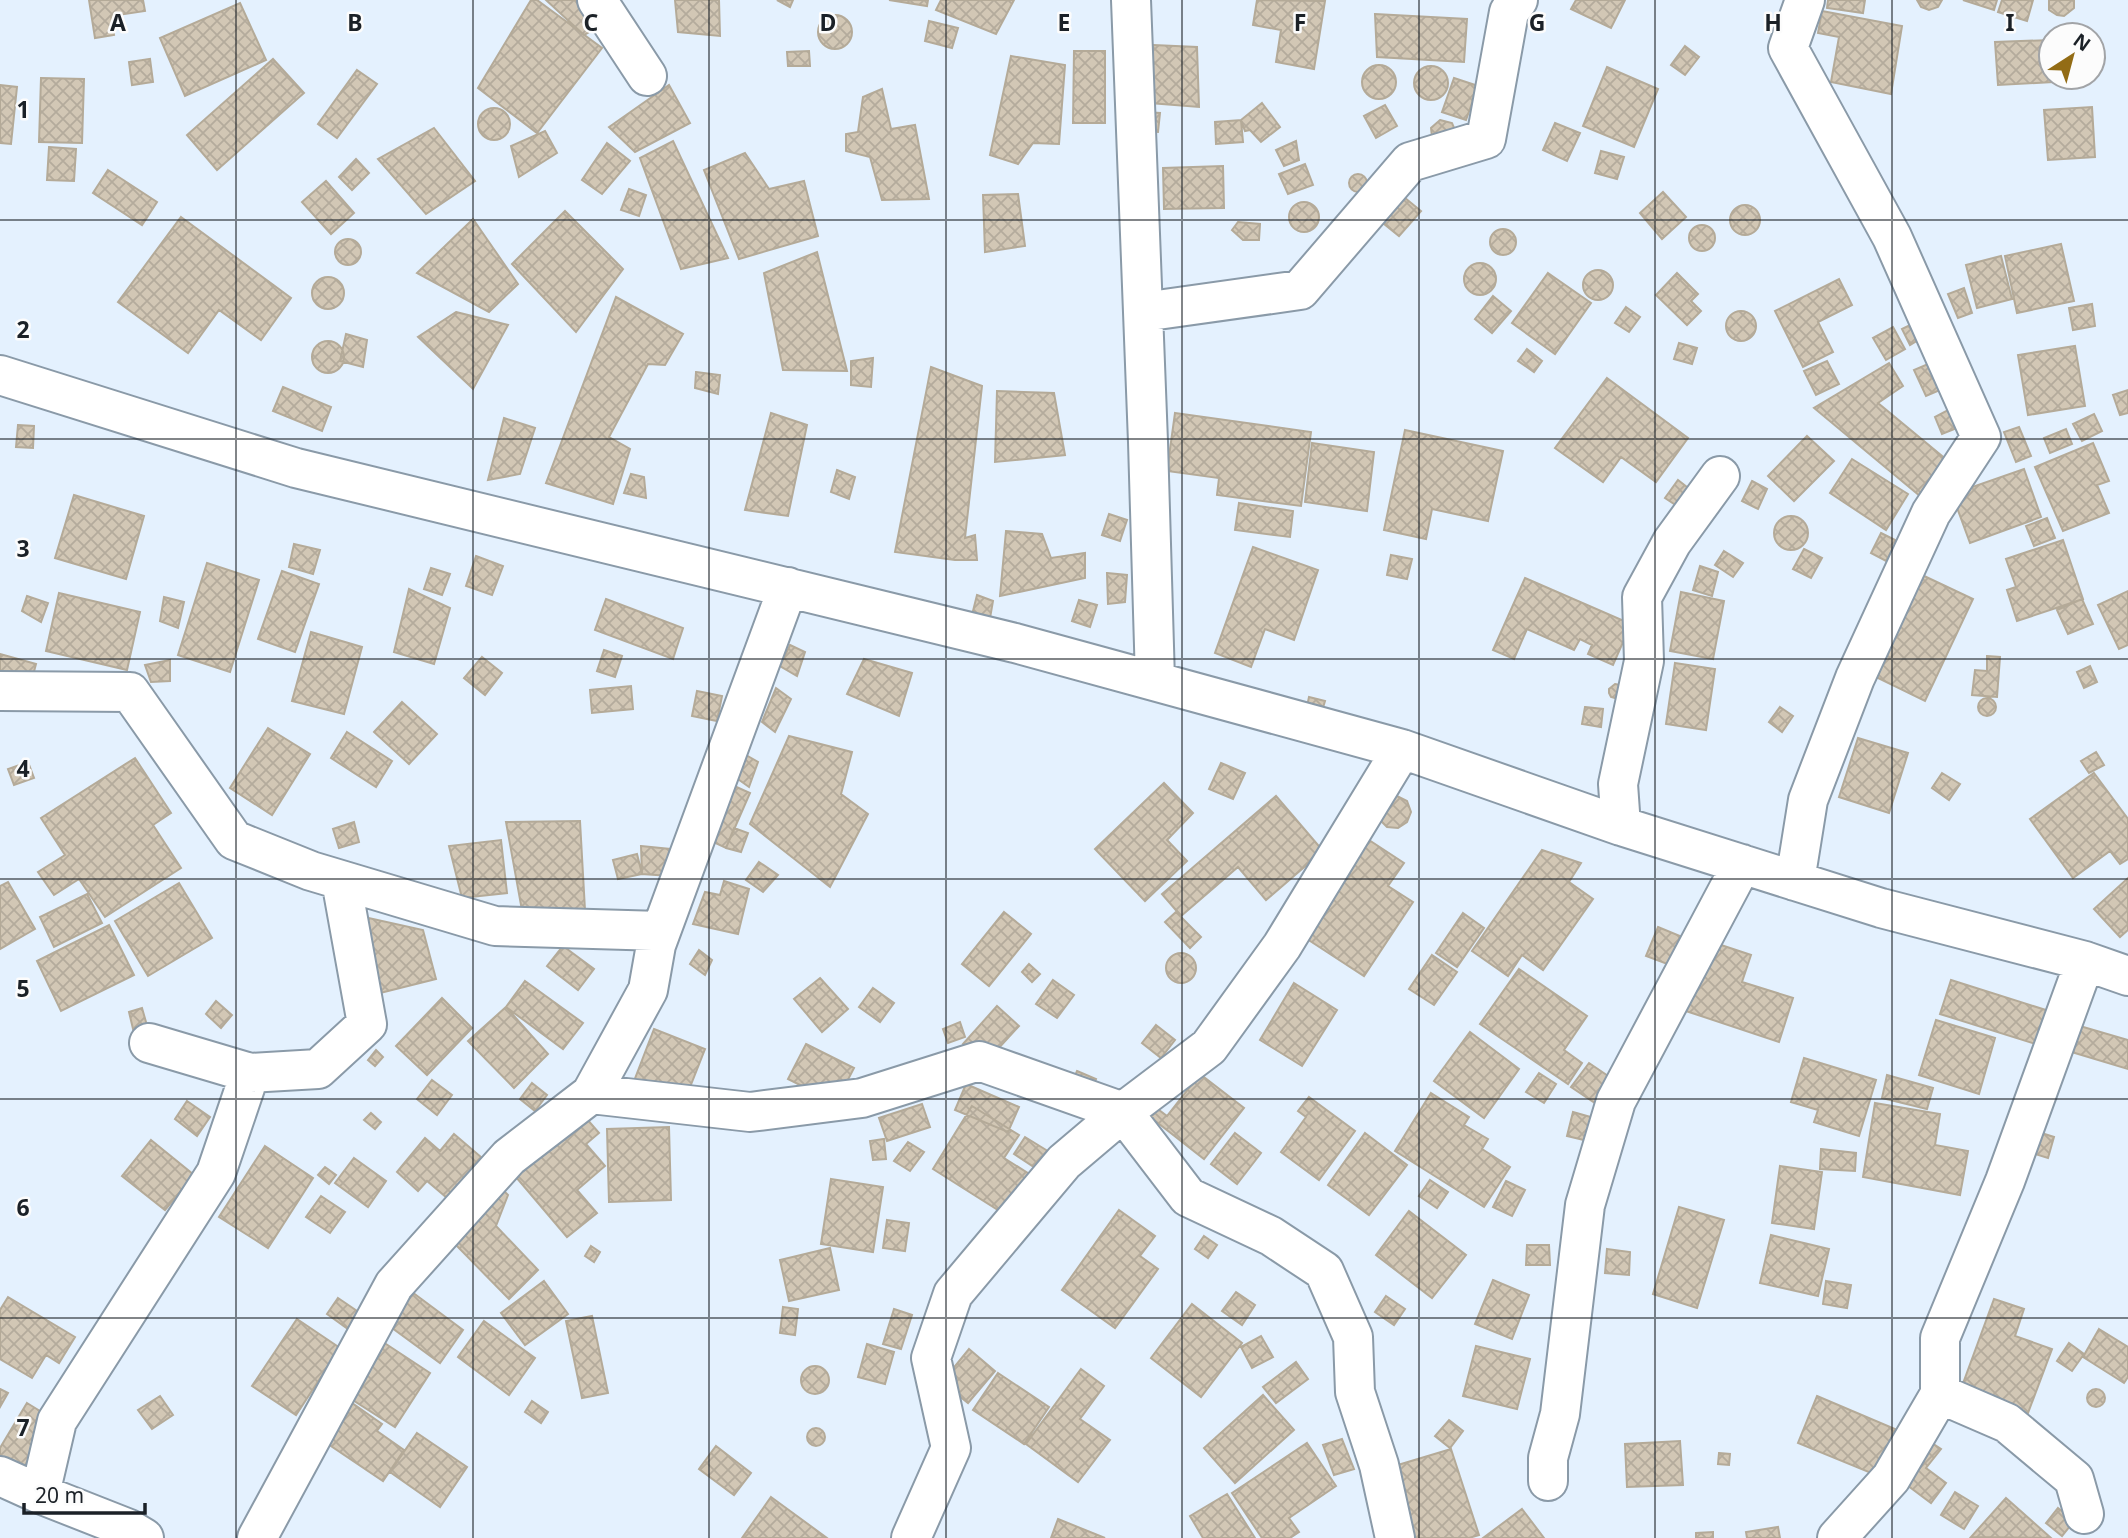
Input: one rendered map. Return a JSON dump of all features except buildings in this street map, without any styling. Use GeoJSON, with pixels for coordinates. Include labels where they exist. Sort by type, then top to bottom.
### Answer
{"type":"FeatureCollection","features":[{"type":"Feature","properties":{"kind":"street"},"geometry":{"type":"LineString","coordinates":[[597,0],[646,76]]}},
{"type":"Feature","properties":{"kind":"street"},"geometry":{"type":"LineString","coordinates":[[1131,0],[1155,680]]}},
{"type":"Feature","properties":{"kind":"street"},"geometry":{"type":"LineString","coordinates":[[1143,312],[1300,290],[1410,162],[1486,139],[1509,12],[1518,0]]}},
{"type":"Feature","properties":{"kind":"street"},"geometry":{"type":"LineString","coordinates":[[1796,881],[1808,800],[1855,678],[1931,513],[1981,437],[1892,237],[1788,48],[1805,0]]}},
{"type":"Feature","properties":{"kind":"street"},"geometry":{"type":"LineString","coordinates":[[0,375],[296,468],[1015,643],[1402,749],[1621,826],[1881,908],[2085,961],[2128,976]]}},
{"type":"Feature","properties":{"kind":"street"},"geometry":{"type":"LineString","coordinates":[[1621,826],[1618,784],[1644,662],[1642,597],[1672,542],[1720,476]]}},
{"type":"Feature","properties":{"kind":"street"},"geometry":{"type":"LineString","coordinates":[[257,1538],[394,1285],[509,1157],[591,1094],[648,990],[661,931],[788,587]]}},
{"type":"Feature","properties":{"kind":"street"},"geometry":{"type":"LineString","coordinates":[[0,691],[130,692],[234,840],[311,871],[495,926],[661,931]]}},
{"type":"Feature","properties":{"kind":"street"},"geometry":{"type":"LineString","coordinates":[[911,1538],[951,1448],[931,1358],[953,1294],[1064,1163],[1123,1112],[1209,1047],[1282,946],[1402,749]]}},
{"type":"Feature","properties":{"kind":"street"},"geometry":{"type":"LineString","coordinates":[[1548,1481],[1548,1458],[1560,1414],[1585,1205],[1616,1101],[1742,864]]}},
{"type":"Feature","properties":{"kind":"street"},"geometry":{"type":"LineString","coordinates":[[149,1043],[250,1073],[318,1069],[367,1024],[341,880]]}},
{"type":"Feature","properties":{"kind":"street"},"geometry":{"type":"LineString","coordinates":[[1837,1538],[1891,1478],[1940,1394],[1940,1338],[2005,1181],[2085,961]]}},
{"type":"Feature","properties":{"kind":"street"},"geometry":{"type":"LineString","coordinates":[[591,1094],[750,1112],[862,1098],[979,1061],[1123,1112],[1188,1197],[1271,1236],[1324,1270],[1353,1337],[1355,1392],[1379,1465],[1395,1538]]}},
{"type":"Feature","properties":{"kind":"street"},"geometry":{"type":"LineString","coordinates":[[40,1494],[57,1421],[216,1173],[250,1073]]}},
{"type":"Feature","properties":{"kind":"street"},"geometry":{"type":"LineString","coordinates":[[1940,1394],[2007,1423],[2074,1479],[2084,1514]]}},
{"type":"Feature","properties":{"kind":"street"},"geometry":{"type":"LineString","coordinates":[[0,1476],[130,1528],[144,1538]]}}]}
